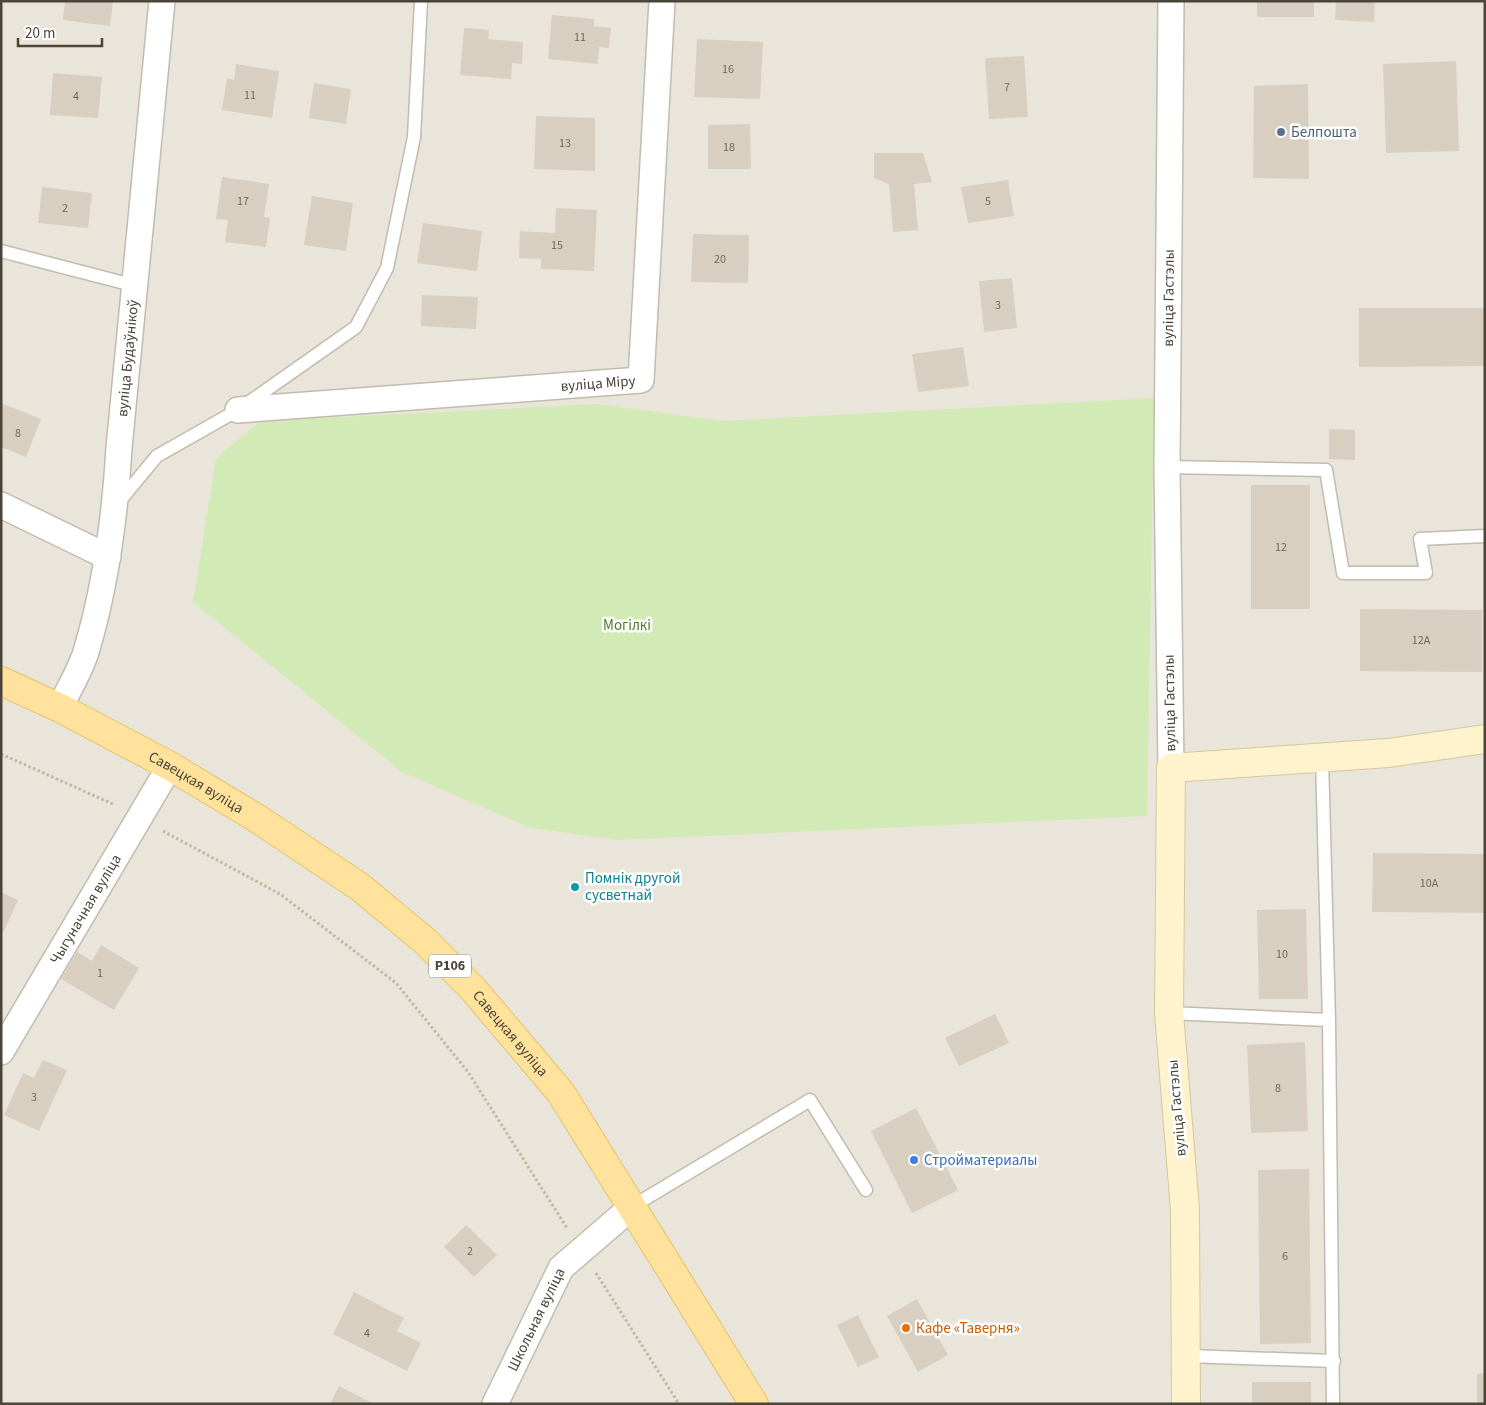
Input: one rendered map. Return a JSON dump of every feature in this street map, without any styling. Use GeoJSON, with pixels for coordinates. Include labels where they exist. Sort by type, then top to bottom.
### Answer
{"type":"FeatureCollection","features":[{"type":"Feature","properties":{"kind":"main road","name":"Савецкая вуліца"},"geometry":{"type":"LineString","coordinates":[[1,681],[60,708],[170,766],[258,819],[360,887],[425,941],[530,1053],[561,1093],[633,1206],[754,1404]]}},
{"type":"Feature","properties":{"kind":"street","name":"вуліца Будаўнікоў"},"geometry":{"type":"LineString","coordinates":[[60,708],[85,653],[108,557],[116,505],[119,448],[162,1]]}},
{"type":"Feature","properties":{"kind":"street","name":"вуліца Міру"},"geometry":{"type":"LineString","coordinates":[[238,410],[641,380],[662,1]]}},
{"type":"Feature","properties":{"kind":"street","name":"вуліца Гастэлы"},"geometry":{"type":"LineString","coordinates":[[1171,1],[1167,467],[1171,768],[1169,1013],[1185,1210],[1186,1404]]}},
{"type":"Feature","properties":{"kind":"street"},"geometry":{"type":"LineString","coordinates":[[1,505],[108,557]]}},
{"type":"Feature","properties":{"kind":"street"},"geometry":{"type":"LineString","coordinates":[[1171,768],[1388,753],[1485,739]]}},
{"type":"Feature","properties":{"kind":"street","name":"Чыгуначная вуліца"},"geometry":{"type":"LineString","coordinates":[[1,1052],[170,766]]}},
{"type":"Feature","properties":{"kind":"street","name":"Школьная вуліца"},"geometry":{"type":"LineString","coordinates":[[495,1404],[561,1268],[633,1206]]}},
{"type":"Feature","properties":{"kind":"lane"},"geometry":{"type":"LineString","coordinates":[[116,505],[158,456],[238,410],[356,328],[387,268],[414,137],[421,1]]}},
{"type":"Feature","properties":{"kind":"lane"},"geometry":{"type":"LineString","coordinates":[[1,251],[136,286]]}},
{"type":"Feature","properties":{"kind":"lane"},"geometry":{"type":"LineString","coordinates":[[1167,467],[1326,470],[1343,573],[1426,573],[1420,539],[1485,536]]}},
{"type":"Feature","properties":{"kind":"lane"},"geometry":{"type":"LineString","coordinates":[[1322,758],[1330,1020],[1333,1404]]}},
{"type":"Feature","properties":{"kind":"lane"},"geometry":{"type":"LineString","coordinates":[[1169,1013],[1330,1020]]}},
{"type":"Feature","properties":{"kind":"lane"},"geometry":{"type":"LineString","coordinates":[[633,1206],[810,1100],[866,1190]]}},
{"type":"Feature","properties":{"kind":"lane"},"geometry":{"type":"LineString","coordinates":[[1187,1356],[1334,1361]]}},
{"type":"Feature","properties":{"kind":"path"},"geometry":{"type":"LineString","coordinates":[[1,754],[140,818],[280,894],[396,983],[468,1072],[679,1404]]}},
{"type":"Feature","properties":{"kind":"shaded area"},"geometry":{"type":"Polygon","coordinates":[[[1,1],[1485,1],[1485,1404],[1,1404],[1,1]]]}},
{"type":"Feature","properties":{"kind":"green space","name":"Могілкі"},"geometry":{"type":"Polygon","coordinates":[[[1154,398],[1147,816],[618,840],[531,828],[402,772],[193,602],[216,458],[261,421],[597,404],[722,421],[1154,398]]]}},
{"type":"Feature","properties":{"kind":"building"},"geometry":{"type":"Polygon","coordinates":[[[65,1],[113,1],[110,26],[63,20],[65,1]]]}},
{"type":"Feature","properties":{"kind":"building"},"geometry":{"type":"Polygon","coordinates":[[[1257,1],[1314,1],[1314,17],[1257,17],[1257,1]]]}},
{"type":"Feature","properties":{"kind":"building"},"geometry":{"type":"Polygon","coordinates":[[[1336,1],[1375,1],[1374,22],[1335,20],[1336,1]]]}},
{"type":"Feature","properties":{"kind":"building"},"geometry":{"type":"Polygon","coordinates":[[[552,15],[594,19],[594,26],[611,28],[609,48],[599,47],[598,64],[548,59],[552,15]]]}},
{"type":"Feature","properties":{"kind":"building"},"geometry":{"type":"Polygon","coordinates":[[[464,28],[489,30],[488,39],[523,42],[522,64],[512,63],[511,79],[460,75],[464,28]]]}},
{"type":"Feature","properties":{"kind":"building"},"geometry":{"type":"Polygon","coordinates":[[[697,39],[763,42],[760,99],[694,97],[697,39]]]}},
{"type":"Feature","properties":{"kind":"building"},"geometry":{"type":"Polygon","coordinates":[[[1024,56],[1028,117],[989,119],[985,58],[1024,56]]]}},
{"type":"Feature","properties":{"kind":"building"},"geometry":{"type":"Polygon","coordinates":[[[1456,61],[1459,151],[1386,153],[1383,64],[1456,61]]]}},
{"type":"Feature","properties":{"kind":"building"},"geometry":{"type":"Polygon","coordinates":[[[236,64],[279,71],[272,118],[222,110],[227,78],[234,80],[236,64]]]}},
{"type":"Feature","properties":{"kind":"building"},"geometry":{"type":"Polygon","coordinates":[[[53,73],[102,77],[98,118],[50,115],[53,73]]]}},
{"type":"Feature","properties":{"kind":"building"},"geometry":{"type":"Polygon","coordinates":[[[314,83],[351,89],[346,124],[309,118],[314,83]]]}},
{"type":"Feature","properties":{"kind":"building","name":"Белпошта"},"geometry":{"type":"Polygon","coordinates":[[[1308,84],[1309,179],[1253,178],[1254,86],[1308,84]]]}},
{"type":"Feature","properties":{"kind":"building"},"geometry":{"type":"Polygon","coordinates":[[[536,116],[595,118],[595,171],[534,169],[536,116]]]}},
{"type":"Feature","properties":{"kind":"building"},"geometry":{"type":"Polygon","coordinates":[[[750,124],[751,169],[708,169],[708,125],[750,124]]]}},
{"type":"Feature","properties":{"kind":"building"},"geometry":{"type":"Polygon","coordinates":[[[874,153],[923,153],[932,182],[914,184],[918,230],[893,232],[889,184],[874,178],[874,153]]]}},
{"type":"Feature","properties":{"kind":"building"},"geometry":{"type":"Polygon","coordinates":[[[222,177],[269,184],[264,217],[270,218],[266,247],[225,242],[228,220],[216,219],[222,177]]]}},
{"type":"Feature","properties":{"kind":"building"},"geometry":{"type":"Polygon","coordinates":[[[1008,180],[1014,216],[968,223],[961,187],[1008,180]]]}},
{"type":"Feature","properties":{"kind":"building"},"geometry":{"type":"Polygon","coordinates":[[[42,187],[92,193],[88,228],[38,223],[42,187]]]}},
{"type":"Feature","properties":{"kind":"building"},"geometry":{"type":"Polygon","coordinates":[[[312,196],[353,203],[346,251],[304,245],[312,196]]]}},
{"type":"Feature","properties":{"kind":"building"},"geometry":{"type":"Polygon","coordinates":[[[556,208],[597,210],[594,271],[541,269],[541,259],[519,258],[520,231],[555,233],[556,208]]]}},
{"type":"Feature","properties":{"kind":"building"},"geometry":{"type":"Polygon","coordinates":[[[423,223],[482,231],[477,271],[417,263],[423,223]]]}},
{"type":"Feature","properties":{"kind":"building"},"geometry":{"type":"Polygon","coordinates":[[[693,234],[749,235],[748,283],[691,282],[693,234]]]}},
{"type":"Feature","properties":{"kind":"building"},"geometry":{"type":"Polygon","coordinates":[[[1012,278],[1017,328],[984,332],[979,281],[1012,278]]]}},
{"type":"Feature","properties":{"kind":"building"},"geometry":{"type":"Polygon","coordinates":[[[422,295],[478,297],[476,329],[421,326],[422,295]]]}},
{"type":"Feature","properties":{"kind":"building"},"geometry":{"type":"Polygon","coordinates":[[[1359,308],[1485,308],[1485,366],[1359,367],[1359,308]]]}},
{"type":"Feature","properties":{"kind":"building"},"geometry":{"type":"Polygon","coordinates":[[[963,347],[969,386],[918,392],[912,354],[963,347]]]}},
{"type":"Feature","properties":{"kind":"building"},"geometry":{"type":"Polygon","coordinates":[[[1,403],[41,419],[26,457],[1,447],[1,403]]]}},
{"type":"Feature","properties":{"kind":"building"},"geometry":{"type":"Polygon","coordinates":[[[1329,429],[1355,430],[1355,460],[1329,459],[1329,429]]]}},
{"type":"Feature","properties":{"kind":"building"},"geometry":{"type":"Polygon","coordinates":[[[1251,485],[1310,485],[1310,609],[1251,609],[1251,485]]]}},
{"type":"Feature","properties":{"kind":"building"},"geometry":{"type":"Polygon","coordinates":[[[1360,609],[1482,610],[1482,672],[1360,671],[1360,609]]]}},
{"type":"Feature","properties":{"kind":"building"},"geometry":{"type":"Polygon","coordinates":[[[1373,853],[1485,854],[1485,913],[1372,912],[1373,853]]]}},
{"type":"Feature","properties":{"kind":"building"},"geometry":{"type":"Polygon","coordinates":[[[1,892],[18,900],[3,933],[1,932],[1,892]]]}},
{"type":"Feature","properties":{"kind":"building"},"geometry":{"type":"Polygon","coordinates":[[[1306,909],[1308,999],[1259,999],[1257,910],[1306,909]]]}},
{"type":"Feature","properties":{"kind":"building"},"geometry":{"type":"Polygon","coordinates":[[[101,945],[139,968],[114,1010],[61,979],[77,952],[92,961],[101,945]]]}},
{"type":"Feature","properties":{"kind":"building"},"geometry":{"type":"Polygon","coordinates":[[[995,1014],[1009,1043],[959,1066],[945,1038],[995,1014]]]}},
{"type":"Feature","properties":{"kind":"building"},"geometry":{"type":"Polygon","coordinates":[[[1305,1042],[1308,1131],[1251,1133],[1247,1045],[1305,1042]]]}},
{"type":"Feature","properties":{"kind":"building"},"geometry":{"type":"Polygon","coordinates":[[[43,1060],[67,1070],[39,1131],[4,1115],[23,1073],[34,1078],[43,1060]]]}},
{"type":"Feature","properties":{"kind":"building","name":"Стройматериалы"},"geometry":{"type":"Polygon","coordinates":[[[916,1108],[958,1190],[912,1213],[871,1131],[916,1108]]]}},
{"type":"Feature","properties":{"kind":"building"},"geometry":{"type":"Polygon","coordinates":[[[1309,1169],[1311,1343],[1260,1344],[1258,1170],[1309,1169]]]}},
{"type":"Feature","properties":{"kind":"building"},"geometry":{"type":"Polygon","coordinates":[[[466,1225],[497,1255],[474,1277],[444,1247],[466,1225]]]}},
{"type":"Feature","properties":{"kind":"building"},"geometry":{"type":"Polygon","coordinates":[[[354,1292],[404,1318],[397,1331],[421,1343],[407,1371],[333,1334],[354,1292]]]}},
{"type":"Feature","properties":{"kind":"building"},"geometry":{"type":"Polygon","coordinates":[[[917,1299],[948,1355],[918,1372],[887,1316],[917,1299]]]}},
{"type":"Feature","properties":{"kind":"building"},"geometry":{"type":"Polygon","coordinates":[[[858,1315],[879,1357],[858,1367],[837,1325],[858,1315]]]}},
{"type":"Feature","properties":{"kind":"building"},"geometry":{"type":"Polygon","coordinates":[[[1485,1373],[1485,1404],[1477,1404],[1477,1374],[1485,1373]]]}},
{"type":"Feature","properties":{"kind":"building"},"geometry":{"type":"Polygon","coordinates":[[[1252,1382],[1311,1382],[1311,1404],[1252,1404],[1252,1382]]]}},
{"type":"Feature","properties":{"kind":"building"},"geometry":{"type":"Polygon","coordinates":[[[339,1386],[374,1404],[330,1404],[339,1386]]]}},
{"type":"Feature","properties":{"kind":"place","name":"Белпошта"},"geometry":{"type":"Point","coordinates":[1281,132]}},
{"type":"Feature","properties":{"kind":"place","name":"Помнік другой сусветнай"},"geometry":{"type":"Point","coordinates":[575,887]}},
{"type":"Feature","properties":{"kind":"place","name":"Стройматериалы"},"geometry":{"type":"Point","coordinates":[914,1160]}},
{"type":"Feature","properties":{"kind":"place","name":"Кафе «Таверня»"},"geometry":{"type":"Point","coordinates":[906,1328]}}]}
